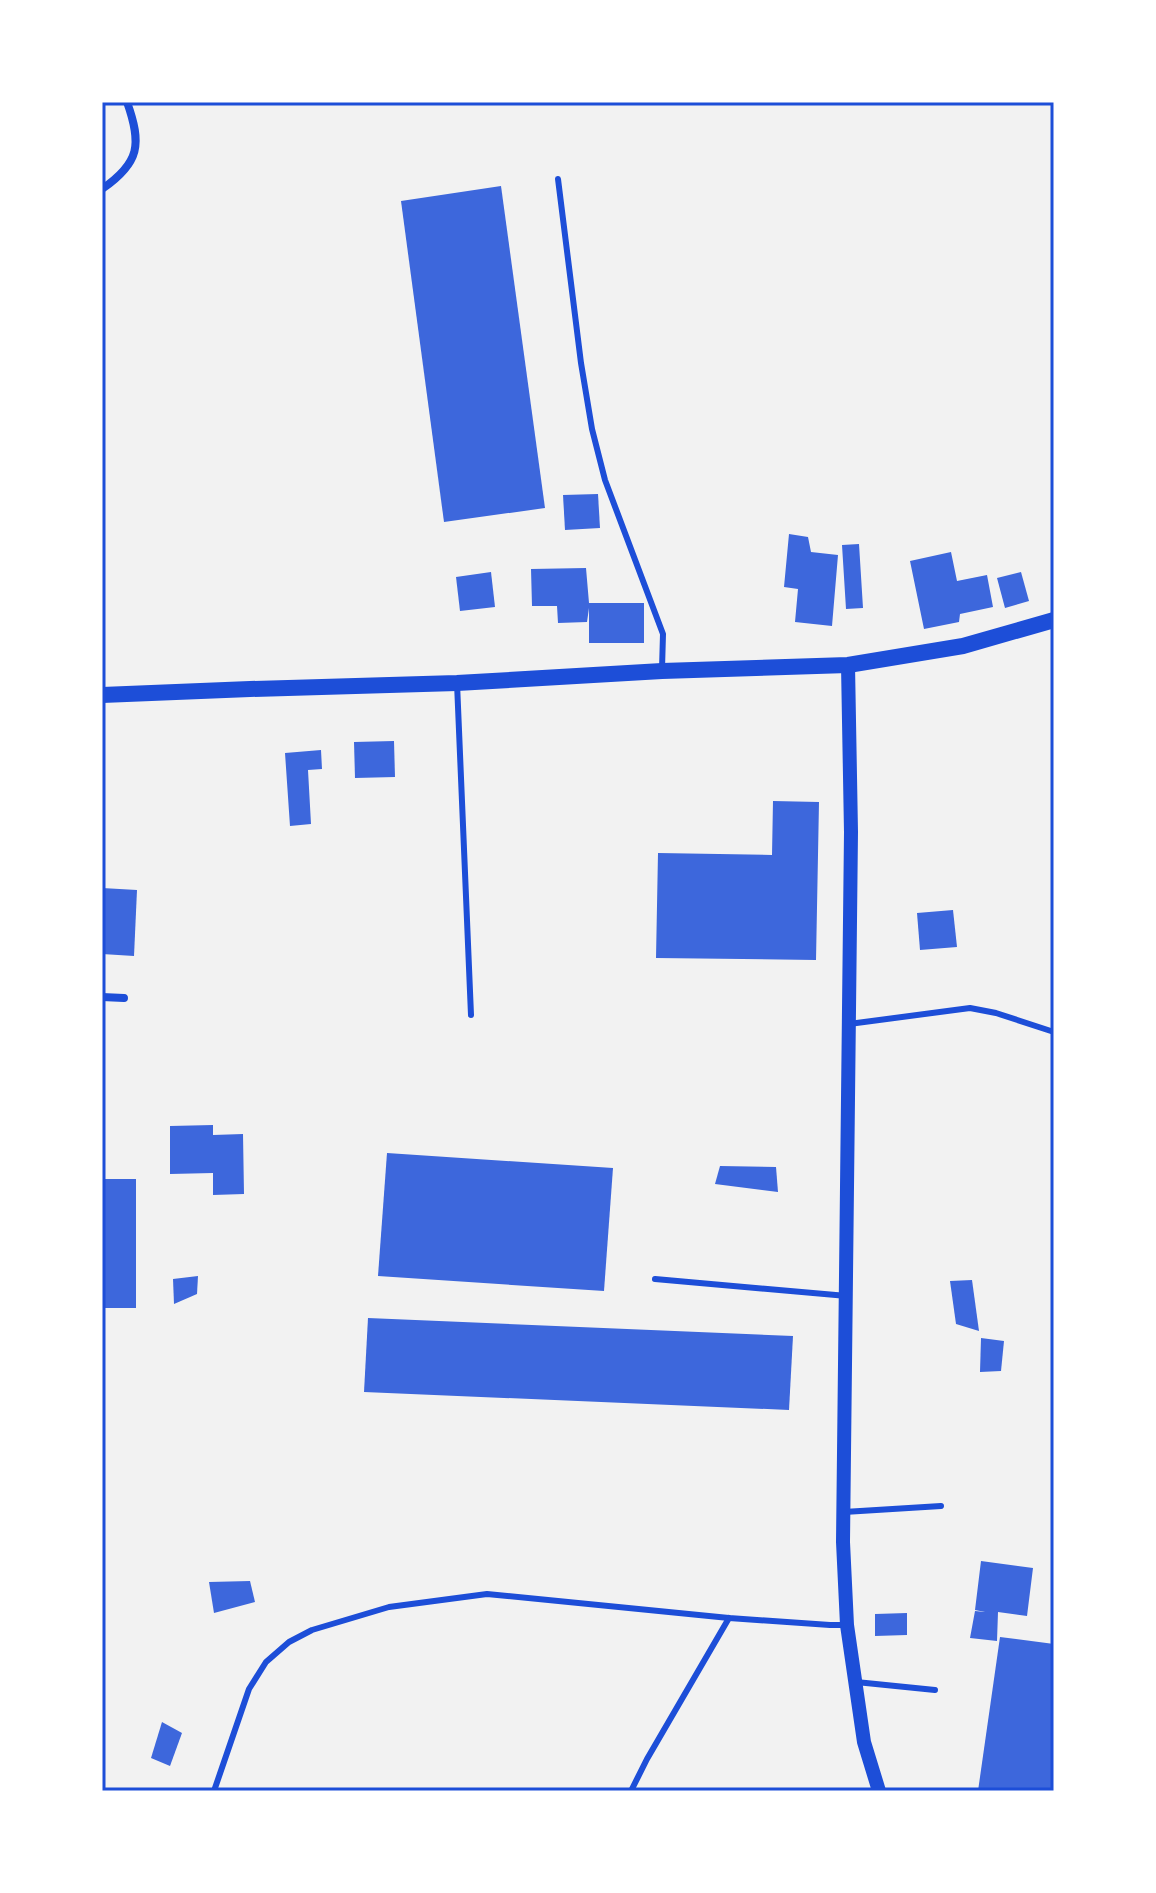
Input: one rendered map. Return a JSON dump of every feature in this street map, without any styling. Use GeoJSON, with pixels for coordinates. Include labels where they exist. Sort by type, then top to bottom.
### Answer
{"type":"FeatureCollection","features":[{"type":"Feature","properties":{"kind":"main road"},"geometry":{"type":"LineString","coordinates":[[102,695],[848,665],[963,646],[1054,620]]}},
{"type":"Feature","properties":{"kind":"street"},"geometry":{"type":"LineString","coordinates":[[102,189],[118,178],[131,163],[137,144],[127,102]]}},
{"type":"Feature","properties":{"kind":"street"},"geometry":{"type":"LineString","coordinates":[[848,665],[851,832],[844,1512],[847,1625],[864,1742],[875,1789]]}},
{"type":"Feature","properties":{"kind":"street"},"geometry":{"type":"LineString","coordinates":[[102,997],[124,998]]}},
{"type":"Feature","properties":{"kind":"lane"},"geometry":{"type":"LineString","coordinates":[[558,179],[592,429],[605,480],[663,634],[662,671]]}},
{"type":"Feature","properties":{"kind":"lane"},"geometry":{"type":"LineString","coordinates":[[457,683],[471,1015]]}},
{"type":"Feature","properties":{"kind":"lane"},"geometry":{"type":"LineString","coordinates":[[849,1024],[970,1008],[1054,1032]]}},
{"type":"Feature","properties":{"kind":"lane"},"geometry":{"type":"LineString","coordinates":[[655,1279],[847,1296]]}},
{"type":"Feature","properties":{"kind":"lane"},"geometry":{"type":"LineString","coordinates":[[844,1512],[941,1506]]}},
{"type":"Feature","properties":{"kind":"lane"},"geometry":{"type":"LineString","coordinates":[[214,1791],[249,1689],[266,1662],[289,1642],[312,1630],[389,1607],[487,1594],[729,1618],[847,1625]]}},
{"type":"Feature","properties":{"kind":"lane"},"geometry":{"type":"LineString","coordinates":[[631,1791],[729,1618]]}},
{"type":"Feature","properties":{"kind":"lane"},"geometry":{"type":"LineString","coordinates":[[856,1682],[935,1690]]}},
{"type":"Feature","properties":{"kind":"building"},"geometry":{"type":"Polygon","coordinates":[[[501,186],[545,508],[444,522],[401,201],[501,186]]]}},
{"type":"Feature","properties":{"kind":"building"},"geometry":{"type":"Polygon","coordinates":[[[598,494],[600,528],[565,530],[563,495],[598,494]]]}},
{"type":"Feature","properties":{"kind":"building"},"geometry":{"type":"Polygon","coordinates":[[[789,534],[808,537],[811,552],[838,555],[832,626],[795,622],[798,589],[784,587],[789,534]]]}},
{"type":"Feature","properties":{"kind":"building"},"geometry":{"type":"Polygon","coordinates":[[[859,544],[863,608],[846,609],[842,545],[859,544]]]}},
{"type":"Feature","properties":{"kind":"building"},"geometry":{"type":"Polygon","coordinates":[[[951,552],[957,581],[987,575],[993,607],[960,614],[959,622],[924,629],[910,561],[951,552]]]}},
{"type":"Feature","properties":{"kind":"building"},"geometry":{"type":"Polygon","coordinates":[[[586,568],[589,603],[644,603],[644,643],[589,643],[589,608],[587,622],[558,623],[557,606],[532,606],[531,569],[586,568]]]}},
{"type":"Feature","properties":{"kind":"building"},"geometry":{"type":"Polygon","coordinates":[[[491,572],[495,607],[460,611],[456,577],[491,572]]]}},
{"type":"Feature","properties":{"kind":"building"},"geometry":{"type":"Polygon","coordinates":[[[1021,572],[1029,601],[1005,608],[997,578],[1021,572]]]}},
{"type":"Feature","properties":{"kind":"building"},"geometry":{"type":"Polygon","coordinates":[[[394,741],[395,777],[355,778],[354,742],[394,741]]]}},
{"type":"Feature","properties":{"kind":"building"},"geometry":{"type":"Polygon","coordinates":[[[321,750],[322,769],[308,770],[311,824],[290,826],[285,753],[321,750]]]}},
{"type":"Feature","properties":{"kind":"building"},"geometry":{"type":"Polygon","coordinates":[[[773,801],[819,802],[816,960],[656,958],[658,853],[772,855],[773,801]]]}},
{"type":"Feature","properties":{"kind":"building"},"geometry":{"type":"Polygon","coordinates":[[[102,888],[137,890],[134,956],[102,954],[102,888]]]}},
{"type":"Feature","properties":{"kind":"building"},"geometry":{"type":"Polygon","coordinates":[[[953,910],[957,947],[920,950],[917,913],[953,910]]]}},
{"type":"Feature","properties":{"kind":"building"},"geometry":{"type":"Polygon","coordinates":[[[213,1125],[213,1135],[243,1134],[244,1194],[213,1195],[213,1173],[170,1174],[170,1126],[213,1125]]]}},
{"type":"Feature","properties":{"kind":"building"},"geometry":{"type":"Polygon","coordinates":[[[387,1153],[613,1168],[604,1291],[378,1276],[387,1153]]]}},
{"type":"Feature","properties":{"kind":"building"},"geometry":{"type":"Polygon","coordinates":[[[720,1166],[776,1167],[778,1192],[715,1184],[720,1166]]]}},
{"type":"Feature","properties":{"kind":"building"},"geometry":{"type":"Polygon","coordinates":[[[102,1179],[136,1179],[136,1308],[102,1308],[102,1179]]]}},
{"type":"Feature","properties":{"kind":"building"},"geometry":{"type":"Polygon","coordinates":[[[198,1276],[197,1294],[174,1304],[173,1279],[198,1276]]]}},
{"type":"Feature","properties":{"kind":"building"},"geometry":{"type":"Polygon","coordinates":[[[972,1280],[979,1331],[956,1324],[950,1281],[972,1280]]]}},
{"type":"Feature","properties":{"kind":"building"},"geometry":{"type":"Polygon","coordinates":[[[368,1318],[793,1336],[789,1410],[364,1392],[368,1318]]]}},
{"type":"Feature","properties":{"kind":"building"},"geometry":{"type":"Polygon","coordinates":[[[981,1338],[1004,1341],[1001,1371],[980,1372],[981,1338]]]}},
{"type":"Feature","properties":{"kind":"building"},"geometry":{"type":"Polygon","coordinates":[[[981,1561],[1033,1568],[1027,1616],[998,1612],[997,1641],[970,1638],[975,1611],[985,1612],[975,1610],[981,1561]]]}},
{"type":"Feature","properties":{"kind":"building"},"geometry":{"type":"Polygon","coordinates":[[[250,1581],[255,1602],[214,1613],[209,1582],[250,1581]]]}},
{"type":"Feature","properties":{"kind":"building"},"geometry":{"type":"Polygon","coordinates":[[[907,1613],[907,1635],[875,1636],[875,1614],[907,1613]]]}},
{"type":"Feature","properties":{"kind":"building"},"geometry":{"type":"Polygon","coordinates":[[[1000,1637],[1054,1644],[1054,1791],[978,1791],[1000,1637]]]}},
{"type":"Feature","properties":{"kind":"building"},"geometry":{"type":"Polygon","coordinates":[[[162,1722],[182,1733],[170,1766],[151,1758],[162,1722]]]}}]}
